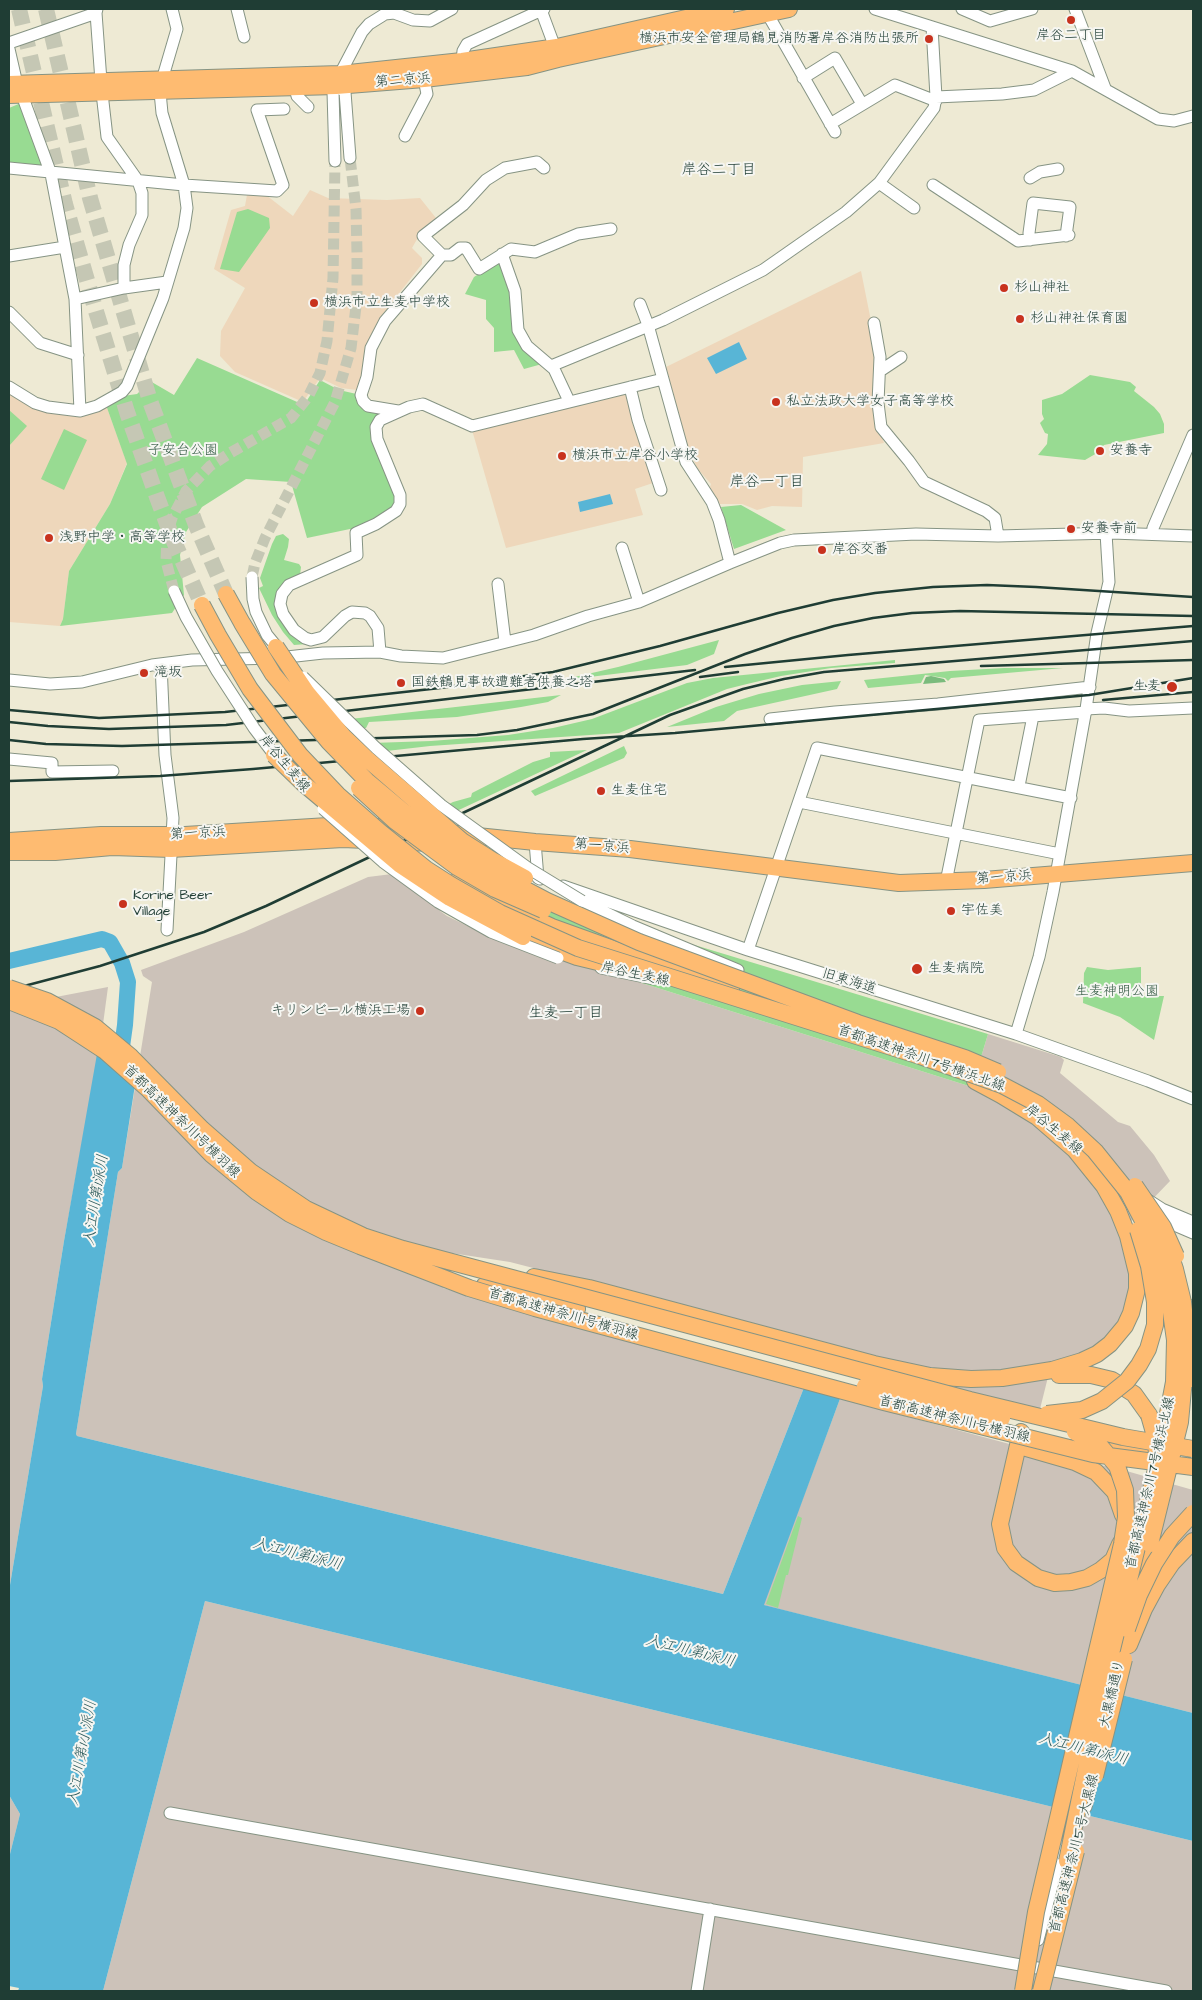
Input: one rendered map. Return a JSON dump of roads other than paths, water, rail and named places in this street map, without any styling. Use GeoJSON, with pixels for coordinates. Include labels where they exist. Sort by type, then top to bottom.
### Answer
{"type":"FeatureCollection","features":[{"type":"Feature","properties":{"kind":"highway","name":"第二京浜"},"geometry":{"type":"LineString","coordinates":[[14,89],[424,79],[527,68],[557,53],[698,12],[726,9]]}},
{"type":"Feature","properties":{"kind":"highway","name":"第二京浜"},"geometry":{"type":"LineString","coordinates":[[161,86],[295,88],[462,61],[557,53],[789,9]]}},
{"type":"Feature","properties":{"kind":"highway","name":"首都高速神奈川7号横浜北線"},"geometry":{"type":"LineString","coordinates":[[226,594],[273,674],[329,742],[368,782],[411,818],[454,849],[499,877],[575,914],[639,942],[740,976],[985,1066],[1025,1085],[1064,1111],[1091,1134],[1125,1173],[1151,1216],[1170,1258],[1183,1323],[1185,1380],[1181,1415],[1124,1659]]}},
{"type":"Feature","properties":{"kind":"highway","name":"首都高速神奈川7号横浜北線"},"geometry":{"type":"LineString","coordinates":[[202,605],[245,681],[300,755],[338,795],[387,838],[426,868],[474,899],[500,914],[552,938],[704,989],[944,1064],[1002,1085],[1038,1104],[1068,1126],[1095,1151],[1118,1178],[1137,1208],[1151,1236],[1163,1267],[1171,1301],[1175,1361],[1167,1423],[1103,1686],[1067,1861]]}},
{"type":"Feature","properties":{"kind":"highway"},"geometry":{"type":"LineString","coordinates":[[276,647],[307,693],[343,736],[462,841],[510,870],[620,928],[740,976]]}},
{"type":"Feature","properties":{"kind":"highway"},"geometry":{"type":"LineString","coordinates":[[274,755],[303,783],[399,864],[475,914],[523,937],[577,957],[704,989]]}},
{"type":"Feature","properties":{"kind":"highway"},"geometry":{"type":"LineString","coordinates":[[300,755],[354,805],[395,837],[460,879],[513,909],[573,935],[792,1010]]}},
{"type":"Feature","properties":{"kind":"highway","name":"第一京浜"},"geometry":{"type":"LineString","coordinates":[[9,841],[101,835],[171,842]]}},
{"type":"Feature","properties":{"kind":"highway","name":"第一京浜"},"geometry":{"type":"LineString","coordinates":[[9,852],[55,852],[171,842],[343,839],[630,849],[775,872],[858,888],[903,892],[971,891],[1054,879],[1193,863]]}},
{"type":"Feature","properties":{"kind":"highway","name":"第一京浜"},"geometry":{"type":"LineString","coordinates":[[775,872],[899,883],[1054,879],[1193,871]]}},
{"type":"Feature","properties":{"kind":"highway","name":"首都高速神奈川1号横羽線"},"geometry":{"type":"LineString","coordinates":[[9,988],[63,1009],[108,1038],[144,1068],[223,1148],[251,1172],[287,1198],[325,1219],[363,1236],[403,1249],[729,1336],[1087,1429],[1142,1441],[1193,1448]]}},
{"type":"Feature","properties":{"kind":"highway","name":"首都高速神奈川1号横羽線"},"geometry":{"type":"LineString","coordinates":[[9,1001],[59,1021],[105,1051],[142,1084],[211,1154],[272,1203],[326,1232],[380,1254],[469,1288],[536,1308],[884,1402],[1084,1452],[1193,1466]]}},
{"type":"Feature","properties":{"kind":"highway"},"geometry":{"type":"LineString","coordinates":[[842,1032],[951,1070],[989,1088],[1025,1109],[1058,1134],[1079,1154],[1101,1181],[1118,1211],[1131,1246],[1137,1289],[1134,1306],[1125,1326],[1104,1349],[1082,1362],[1052,1370],[1002,1378]]}},
{"type":"Feature","properties":{"kind":"highway"},"geometry":{"type":"LineString","coordinates":[[912,1396],[1031,1414],[1058,1414],[1082,1410],[1102,1401],[1127,1381],[1144,1357],[1153,1333],[1155,1302],[1145,1251],[1132,1215],[1108,1170],[1088,1143],[1057,1111],[1031,1092],[985,1066]]}},
{"type":"Feature","properties":{"kind":"highway"},"geometry":{"type":"LineString","coordinates":[[1068,1126],[1096,1149],[1121,1174],[1143,1202],[1162,1235],[1175,1269],[1183,1302],[1193,1393]]}},
{"type":"Feature","properties":{"kind":"highway"},"geometry":{"type":"LineString","coordinates":[[1125,1173],[1155,1214],[1179,1263],[1185,1286],[1193,1342]]}},
{"type":"Feature","properties":{"kind":"highway"},"geometry":{"type":"LineString","coordinates":[[380,1254],[538,1300],[853,1383],[981,1414],[1075,1432],[1095,1442],[1106,1453],[1117,1466],[1125,1490],[1126,1517],[1122,1544],[1036,1912],[1024,1991]]}},
{"type":"Feature","properties":{"kind":"highway"},"geometry":{"type":"LineString","coordinates":[[470,1266],[589,1288],[899,1370],[957,1378],[1002,1378],[1073,1374],[1098,1376],[1119,1382],[1138,1399],[1151,1421],[1157,1453],[1158,1493],[1150,1544]]}},
{"type":"Feature","properties":{"kind":"highway"},"geometry":{"type":"LineString","coordinates":[[729,1336],[818,1368],[1106,1441]]}},
{"type":"Feature","properties":{"kind":"highway"},"geometry":{"type":"LineString","coordinates":[[884,1402],[940,1423],[1075,1462],[1096,1472],[1109,1484],[1119,1499],[1123,1515],[1122,1539],[1117,1554],[1107,1566],[1087,1578],[1063,1583],[1046,1581],[1030,1574],[1016,1563],[1005,1548],[1002,1540],[1001,1515],[1021,1432]]}},
{"type":"Feature","properties":{"kind":"highway"},"geometry":{"type":"LineString","coordinates":[[1067,1861],[1132,1613],[1146,1580],[1159,1557],[1172,1536],[1193,1513]]}},
{"type":"Feature","properties":{"kind":"highway"},"geometry":{"type":"LineString","coordinates":[[1124,1659],[1144,1610],[1157,1585],[1172,1563],[1193,1541]]}},
{"type":"Feature","properties":{"kind":"highway","name":"首都高速神奈川5号大黒線"},"geometry":{"type":"LineString","coordinates":[[1041,1991],[1124,1659]]}},
{"type":"Feature","properties":{"kind":"highway","name":"首都高速神奈川5号大黒線"},"geometry":{"type":"LineString","coordinates":[[1034,1991],[1067,1861]]}},
{"type":"Feature","properties":{"kind":"main road"},"geometry":{"type":"LineString","coordinates":[[1149,1467],[1193,1307]]}},
{"type":"Feature","properties":{"kind":"main road"},"geometry":{"type":"LineString","coordinates":[[1170,1454],[1193,1374]]}},
{"type":"Feature","properties":{"kind":"main road"},"geometry":{"type":"LineString","coordinates":[[1021,1432],[1149,1467],[1193,1473]]}},
{"type":"Feature","properties":{"kind":"main road"},"geometry":{"type":"LineString","coordinates":[[1106,1441],[1170,1454],[1193,1466]]}},
{"type":"Feature","properties":{"kind":"street"},"geometry":{"type":"LineString","coordinates":[[9,387],[34,403],[48,407],[80,411],[97,406],[122,392],[127,386],[163,298],[184,228],[187,208],[184,186],[162,114],[161,86],[177,29],[172,9]]}},
{"type":"Feature","properties":{"kind":"street"},"geometry":{"type":"LineString","coordinates":[[237,9],[244,37]]}},
{"type":"Feature","properties":{"kind":"street"},"geometry":{"type":"LineString","coordinates":[[335,161],[333,92],[362,32],[368,24],[377,18],[394,14],[412,20],[430,21],[452,9]]}},
{"type":"Feature","properties":{"kind":"street"},"geometry":{"type":"LineString","coordinates":[[462,61],[463,51],[467,44],[542,9],[557,53]]}},
{"type":"Feature","properties":{"kind":"street"},"geometry":{"type":"LineString","coordinates":[[874,9],[1072,71],[1158,119],[1174,121],[1193,116]]}},
{"type":"Feature","properties":{"kind":"street"},"geometry":{"type":"LineString","coordinates":[[962,9],[990,21],[1032,9]]}},
{"type":"Feature","properties":{"kind":"street"},"geometry":{"type":"LineString","coordinates":[[1074,9],[1105,88]]}},
{"type":"Feature","properties":{"kind":"street"},"geometry":{"type":"LineString","coordinates":[[9,44],[97,11],[107,137],[138,181],[142,192],[142,215],[126,254],[124,288]]}},
{"type":"Feature","properties":{"kind":"street"},"geometry":{"type":"LineString","coordinates":[[768,13],[832,128],[862,104],[895,85],[936,99],[1002,94],[1034,90],[1072,71]]}},
{"type":"Feature","properties":{"kind":"street"},"geometry":{"type":"LineString","coordinates":[[551,366],[672,316],[763,270],[846,212],[879,183],[919,131],[934,108],[936,99],[932,28]]}},
{"type":"Feature","properties":{"kind":"street"},"geometry":{"type":"LineString","coordinates":[[9,48],[14,89],[51,174],[75,299],[80,411]]}},
{"type":"Feature","properties":{"kind":"street"},"geometry":{"type":"LineString","coordinates":[[803,78],[836,58],[862,104]]}},
{"type":"Feature","properties":{"kind":"street"},"geometry":{"type":"LineString","coordinates":[[405,136],[427,94],[424,79]]}},
{"type":"Feature","properties":{"kind":"street"},"geometry":{"type":"LineString","coordinates":[[338,80],[345,92],[350,158]]}},
{"type":"Feature","properties":{"kind":"street"},"geometry":{"type":"LineString","coordinates":[[295,88],[297,96],[308,107]]}},
{"type":"Feature","properties":{"kind":"street"},"geometry":{"type":"LineString","coordinates":[[9,168],[51,174],[184,186],[277,191],[283,185],[257,110],[284,109]]}},
{"type":"Feature","properties":{"kind":"street"},"geometry":{"type":"LineString","coordinates":[[544,168],[537,162],[505,168],[486,180],[463,205],[422,236],[442,255],[450,255],[460,248],[466,248],[479,269],[511,248],[535,252],[578,234],[611,228]]}},
{"type":"Feature","properties":{"kind":"street"},"geometry":{"type":"LineString","coordinates":[[1030,178],[1040,172],[1058,169]]}},
{"type":"Feature","properties":{"kind":"street"},"geometry":{"type":"LineString","coordinates":[[879,183],[914,208]]}},
{"type":"Feature","properties":{"kind":"street"},"geometry":{"type":"LineString","coordinates":[[933,185],[1018,241],[1030,240],[1068,236],[1070,207],[1033,202],[1030,240]]}},
{"type":"Feature","properties":{"kind":"street"},"geometry":{"type":"LineString","coordinates":[[9,256],[65,248]]}},
{"type":"Feature","properties":{"kind":"street"},"geometry":{"type":"LineString","coordinates":[[502,254],[514,291],[518,330],[527,346],[554,369],[569,402]]}},
{"type":"Feature","properties":{"kind":"street"},"geometry":{"type":"LineString","coordinates":[[398,411],[368,406],[363,401],[361,395],[367,377],[371,348],[385,321],[442,255]]}},
{"type":"Feature","properties":{"kind":"street"},"geometry":{"type":"LineString","coordinates":[[75,299],[124,288],[167,282]]}},
{"type":"Feature","properties":{"kind":"street"},"geometry":{"type":"LineString","coordinates":[[640,304],[648,325],[686,462],[712,502],[719,520],[730,563]]}},
{"type":"Feature","properties":{"kind":"street"},"geometry":{"type":"LineString","coordinates":[[9,312],[40,343],[78,355]]}},
{"type":"Feature","properties":{"kind":"street"},"geometry":{"type":"LineString","coordinates":[[874,323],[880,357],[878,403],[880,427],[924,482],[986,511],[995,518],[998,536]]}},
{"type":"Feature","properties":{"kind":"street"},"geometry":{"type":"LineString","coordinates":[[880,370],[901,357]]}},
{"type":"Feature","properties":{"kind":"street"},"geometry":{"type":"LineString","coordinates":[[380,652],[378,628],[370,616],[365,613],[352,612],[345,616],[323,637],[311,640],[294,630],[283,614],[280,598],[285,589],[294,582],[357,555],[356,532],[376,524],[396,511],[400,504],[400,495],[382,453],[376,427],[380,420],[398,411],[423,404],[472,426],[663,378]]}},
{"type":"Feature","properties":{"kind":"street"},"geometry":{"type":"LineString","coordinates":[[630,387],[638,420],[662,490]]}},
{"type":"Feature","properties":{"kind":"street"},"geometry":{"type":"LineString","coordinates":[[1153,533],[1153,528],[1193,435]]}},
{"type":"Feature","properties":{"kind":"street"},"geometry":{"type":"LineString","coordinates":[[1016,1034],[1039,957],[1071,798],[1097,633],[1109,582],[1106,533]]}},
{"type":"Feature","properties":{"kind":"street"},"geometry":{"type":"LineString","coordinates":[[9,680],[50,684],[82,682],[161,664],[192,660],[278,658],[323,653],[380,652],[401,656],[443,658],[534,635],[588,616],[640,602],[730,563],[780,543],[794,540],[916,534],[998,536],[1153,533],[1193,536]]}},
{"type":"Feature","properties":{"kind":"street"},"geometry":{"type":"LineString","coordinates":[[622,548],[640,602]]}},
{"type":"Feature","properties":{"kind":"street"},"geometry":{"type":"LineString","coordinates":[[252,576],[253,599],[256,612],[267,635],[276,647]]}},
{"type":"Feature","properties":{"kind":"street"},"geometry":{"type":"LineString","coordinates":[[498,584],[505,642]]}},
{"type":"Feature","properties":{"kind":"street","name":"岸谷生麦線"},"geometry":{"type":"LineString","coordinates":[[174,591],[186,617],[217,671],[274,755],[327,813],[383,862],[438,902],[491,932],[558,958],[792,1010],[949,1067],[996,1088],[1021,1103],[1055,1128],[1110,1182],[1136,1204],[1159,1219],[1193,1233]]}},
{"type":"Feature","properties":{"kind":"street"},"geometry":{"type":"LineString","coordinates":[[161,664],[165,755],[173,818],[167,930]]}},
{"type":"Feature","properties":{"kind":"street"},"geometry":{"type":"LineString","coordinates":[[770,719],[938,704],[1090,687]]}},
{"type":"Feature","properties":{"kind":"street"},"geometry":{"type":"LineString","coordinates":[[946,882],[979,720],[1104,708],[1129,711],[1193,708]]}},
{"type":"Feature","properties":{"kind":"street"},"geometry":{"type":"LineString","coordinates":[[1019,786],[1033,716]]}},
{"type":"Feature","properties":{"kind":"street"},"geometry":{"type":"LineString","coordinates":[[748,950],[817,748],[1019,786],[1071,798]]}},
{"type":"Feature","properties":{"kind":"street"},"geometry":{"type":"LineString","coordinates":[[9,759],[52,763],[52,772],[113,771]]}},
{"type":"Feature","properties":{"kind":"street"},"geometry":{"type":"LineString","coordinates":[[799,802],[1060,854]]}},
{"type":"Feature","properties":{"kind":"street","name":"旧東海道"},"geometry":{"type":"LineString","coordinates":[[534,847],[538,878],[748,950],[1016,1034],[1193,1099]]}},
{"type":"Feature","properties":{"kind":"street","name":"岸谷生麦線"},"geometry":{"type":"LineString","coordinates":[[740,976],[953,1057],[1001,1079],[1054,1113],[1113,1170],[1146,1198],[1162,1209],[1193,1222]]}},
{"type":"Feature","properties":{"kind":"street","name":"大黒橋通り"},"geometry":{"type":"LineString","coordinates":[[1041,1991],[1072,1872],[1083,1818],[1170,1454]]}},
{"type":"Feature","properties":{"kind":"street","name":"大黒橋通り"},"geometry":{"type":"LineString","coordinates":[[1024,1991],[1032,1966],[1101,1688],[1149,1467]]}},
{"type":"Feature","properties":{"kind":"street"},"geometry":{"type":"LineString","coordinates":[[170,1813],[1166,1991]]}},
{"type":"Feature","properties":{"kind":"street"},"geometry":{"type":"LineString","coordinates":[[696,1991],[710,1909]]}},
{"type":"Feature","properties":{"kind":"water"},"geometry":{"type":"Polygon","coordinates":[[[739,342],[747,359],[716,374],[707,358],[739,342]]]}},
{"type":"Feature","properties":{"kind":"water"},"geometry":{"type":"Polygon","coordinates":[[[610,494],[613,504],[580,512],[578,502],[610,494]]]}},
{"type":"Feature","properties":{"kind":"water","name":"入江川第1小派川"},"geometry":{"type":"Polygon","coordinates":[[[97,1054],[135,1085],[122,1168],[118,1172],[77,1436],[723,1594],[805,1385],[841,1396],[764,1605],[1193,1713],[1193,1841],[205,1601],[103,1991],[18,1991],[19,1988],[9,1986],[9,1858],[20,1814],[9,1795],[9,1591],[43,1386],[42,1379],[64,1241],[97,1054]]]}},
{"type":"Feature","properties":{"kind":"waterway","name":"入江川第1派川"},"geometry":{"type":"LineString","coordinates":[[9,961],[102,939],[110,942],[122,963],[128,982],[120,1061]]}},
{"type":"Feature","properties":{"kind":"tunnel"},"geometry":{"type":"LineString","coordinates":[[19,9],[65,204],[95,308],[127,412],[157,497],[172,537],[202,605]]}},
{"type":"Feature","properties":{"kind":"tunnel"},"geometry":{"type":"LineString","coordinates":[[46,9],[90,198],[150,401],[196,525],[226,594]]}},
{"type":"Feature","properties":{"kind":"tunnel"},"geometry":{"type":"LineString","coordinates":[[252,577],[255,563],[265,538],[335,402],[351,348],[357,298],[357,253],[356,209],[350,158]]}},
{"type":"Feature","properties":{"kind":"tunnel"},"geometry":{"type":"LineString","coordinates":[[174,591],[166,561],[167,534],[172,518],[186,491],[210,466],[291,418],[308,397],[320,373],[327,341],[333,278],[335,161]]}},
{"type":"Feature","properties":{"kind":"railway"},"geometry":{"type":"LineString","coordinates":[[9,710],[99,718],[225,712],[440,688],[553,672],[833,600],[875,593],[933,587],[987,585],[1193,597]]}},
{"type":"Feature","properties":{"kind":"railway"},"geometry":{"type":"LineString","coordinates":[[9,740],[46,744],[122,746],[477,735],[517,730],[593,714],[745,654],[834,626],[873,618],[912,613],[960,611],[1193,616]]}},
{"type":"Feature","properties":{"kind":"railway"},"geometry":{"type":"LineString","coordinates":[[725,667],[1193,626]]}},
{"type":"Feature","properties":{"kind":"railway"},"geometry":{"type":"LineString","coordinates":[[9,990],[100,966],[204,932],[266,906],[670,715],[743,689],[824,672],[1193,641]]}},
{"type":"Feature","properties":{"kind":"railway"},"geometry":{"type":"LineString","coordinates":[[981,666],[1193,660]]}},
{"type":"Feature","properties":{"kind":"railway"},"geometry":{"type":"LineString","coordinates":[[9,722],[109,729],[226,725],[695,670]]}},
{"type":"Feature","properties":{"kind":"railway"},"geometry":{"type":"LineString","coordinates":[[700,677],[738,672]]}},
{"type":"Feature","properties":{"kind":"railway"},"geometry":{"type":"LineString","coordinates":[[9,781],[160,776],[583,739],[675,733],[1089,695],[1193,678]]}},
{"type":"Feature","properties":{"kind":"railway"},"geometry":{"type":"LineString","coordinates":[[1103,700],[1193,692]]}},
{"type":"Feature","properties":{"kind":"place","name":"岸谷二丁目"},"geometry":{"type":"Point","coordinates":[1071,20]}},
{"type":"Feature","properties":{"kind":"place","name":"横浜市安全管理局鶴見消防署岸谷消防出張所"},"geometry":{"type":"Point","coordinates":[929,39]}},
{"type":"Feature","properties":{"kind":"place","name":"杉山神社"},"geometry":{"type":"Point","coordinates":[1004,288]}},
{"type":"Feature","properties":{"kind":"place","name":"横浜市立生麦中学校"},"geometry":{"type":"Point","coordinates":[314,303]}},
{"type":"Feature","properties":{"kind":"place","name":"杉山神社保育園"},"geometry":{"type":"Point","coordinates":[1020,319]}},
{"type":"Feature","properties":{"kind":"place","name":"私立法政大学女子高等学校"},"geometry":{"type":"Point","coordinates":[776,402]}},
{"type":"Feature","properties":{"kind":"place","name":"安養寺"},"geometry":{"type":"Point","coordinates":[1100,451]}},
{"type":"Feature","properties":{"kind":"place","name":"横浜市立岸谷小学校"},"geometry":{"type":"Point","coordinates":[562,456]}},
{"type":"Feature","properties":{"kind":"place","name":"安養寺前"},"geometry":{"type":"Point","coordinates":[1071,529]}},
{"type":"Feature","properties":{"kind":"place","name":"浅野中学・高等学校"},"geometry":{"type":"Point","coordinates":[49,538]}},
{"type":"Feature","properties":{"kind":"place","name":"岸谷交番"},"geometry":{"type":"Point","coordinates":[822,550]}},
{"type":"Feature","properties":{"kind":"place","name":"滝坂"},"geometry":{"type":"Point","coordinates":[144,673]}},
{"type":"Feature","properties":{"kind":"place","name":"国鉄鶴見事故遭難者供養之塔"},"geometry":{"type":"Point","coordinates":[401,683]}},
{"type":"Feature","properties":{"kind":"place","name":"生麦"},"geometry":{"type":"Point","coordinates":[1172,687]}},
{"type":"Feature","properties":{"kind":"place","name":"生麦住宅"},"geometry":{"type":"Point","coordinates":[601,791]}},
{"type":"Feature","properties":{"kind":"place","name":"Korine Beer Village"},"geometry":{"type":"Point","coordinates":[123,904]}},
{"type":"Feature","properties":{"kind":"place","name":"宇佐美"},"geometry":{"type":"Point","coordinates":[951,911]}},
{"type":"Feature","properties":{"kind":"place","name":"生麦病院"},"geometry":{"type":"Point","coordinates":[917,969]}},
{"type":"Feature","properties":{"kind":"place","name":"キリンビール横浜工場"},"geometry":{"type":"Point","coordinates":[420,1011]}},
{"type":"Feature","properties":{"kind":"district","name":"岸谷二丁目"},"geometry":{"type":"Point","coordinates":[719,171]}},
{"type":"Feature","properties":{"kind":"district","name":"岸谷一丁目"},"geometry":{"type":"Point","coordinates":[767,483]}},
{"type":"Feature","properties":{"kind":"district","name":"生麦一丁目"},"geometry":{"type":"Point","coordinates":[566,1014]}},
{"type":"Feature","properties":{"kind":"park label","name":"子安台公園"},"geometry":{"type":"Point","coordinates":[183,451]}},
{"type":"Feature","properties":{"kind":"park label","name":"生麦神明公園"},"geometry":{"type":"Point","coordinates":[1117,992]}}]}
